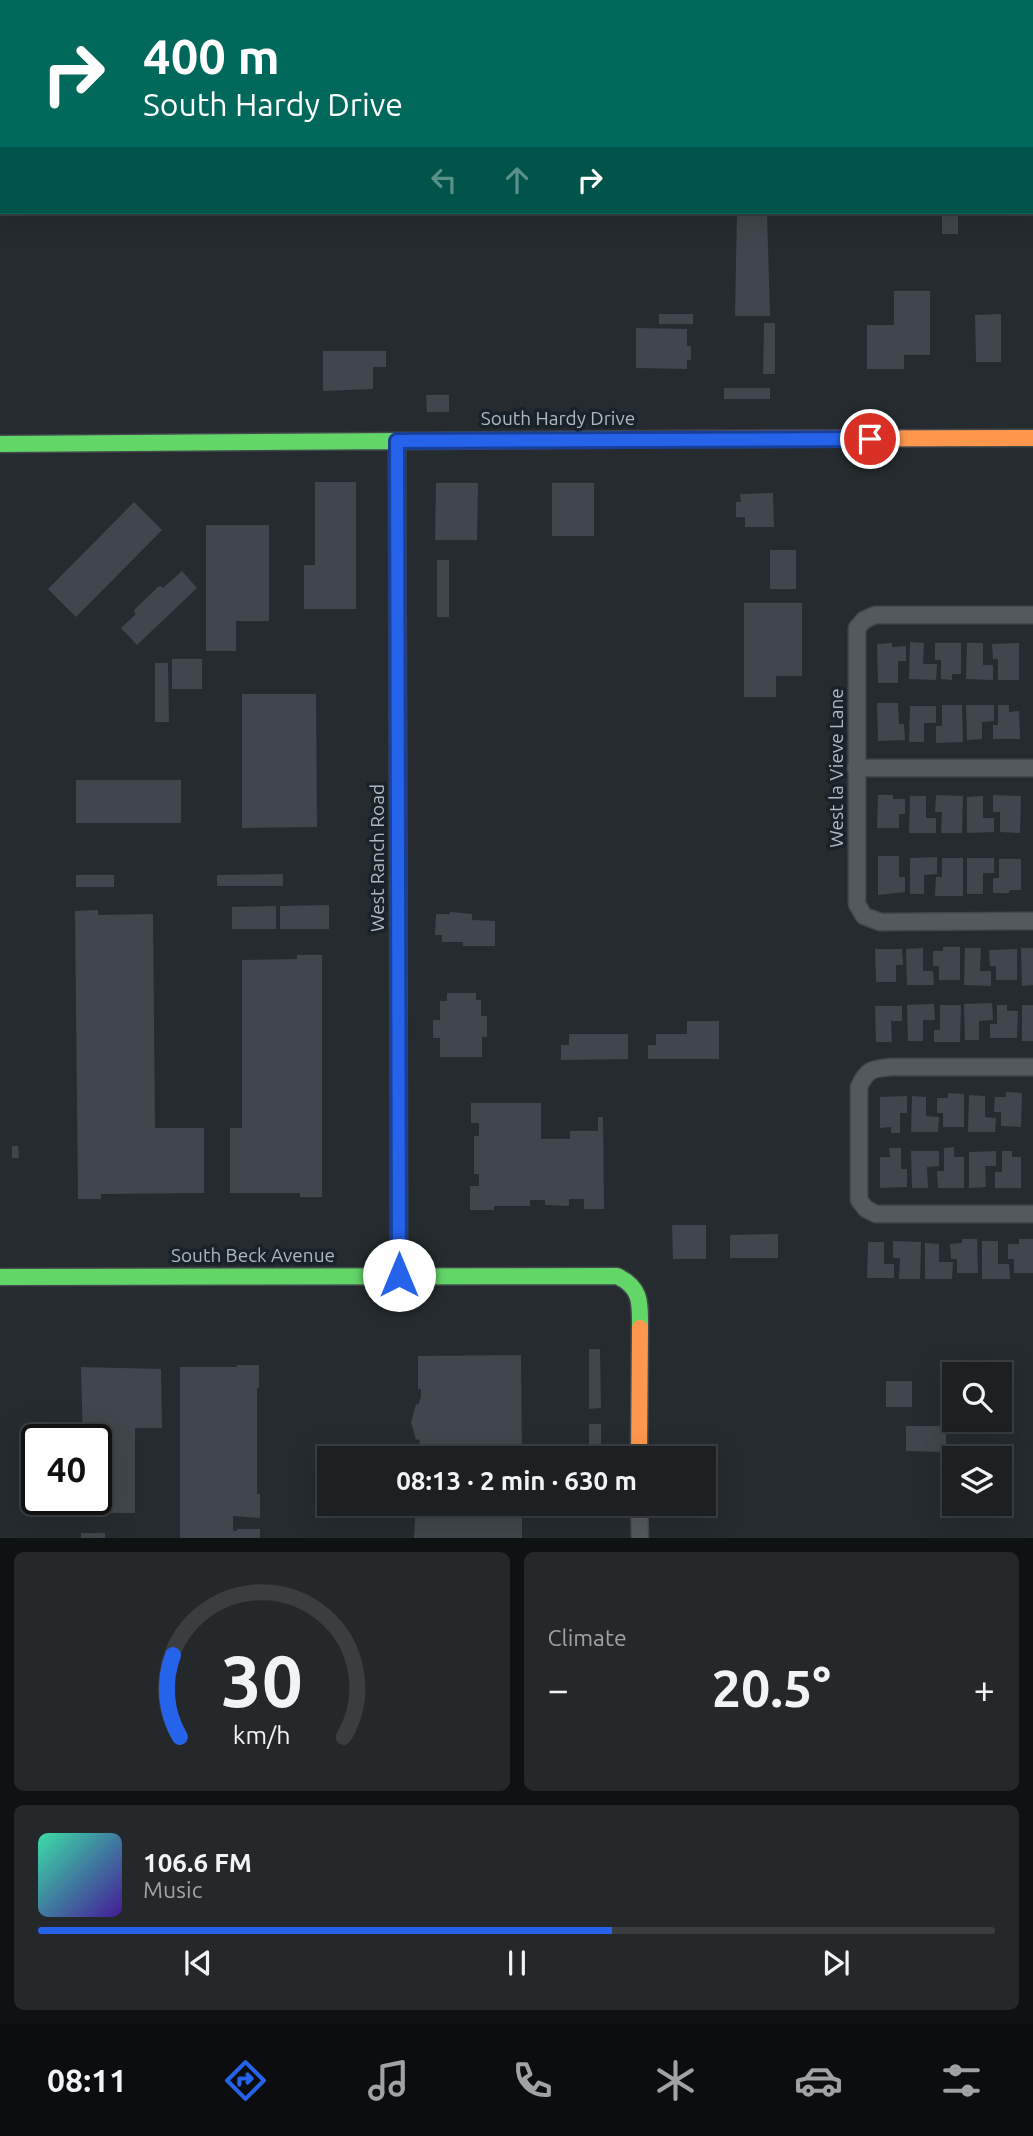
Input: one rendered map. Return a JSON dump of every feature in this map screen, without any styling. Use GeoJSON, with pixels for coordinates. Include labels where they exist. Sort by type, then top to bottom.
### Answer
{"type":"FeatureCollection","features":[{"type":"Feature","properties":{"kind":"street","name":"South Hardy Drive"},"geometry":{"type":"LineString","coordinates":[[0,444],[1033,438]]}},
{"type":"Feature","properties":{"kind":"street","name":"West Ranch Road"},"geometry":{"type":"LineString","coordinates":[[397,441],[399,1275]]}},
{"type":"Feature","properties":{"kind":"street","name":"West la Vieve Lane"},"geometry":{"type":"LineString","coordinates":[[1033,615],[875,615],[864,620],[857,628],[856,768],[857,904],[864,916],[880,922],[1033,920]]}},
{"type":"Feature","properties":{"kind":"street"},"geometry":{"type":"LineString","coordinates":[[856,768],[1033,768]]}},
{"type":"Feature","properties":{"kind":"street"},"geometry":{"type":"LineString","coordinates":[[1033,1067],[891,1067],[874,1069],[865,1074],[859,1087],[858,1174],[859,1200],[866,1209],[876,1214],[1033,1214]]}},
{"type":"Feature","properties":{"kind":"street","name":"South Beck Avenue"},"geometry":{"type":"LineString","coordinates":[[0,1277],[617,1276],[631,1282],[637,1291],[640,1307],[639,1446]]}},
{"type":"Feature","properties":{"kind":"street"},"geometry":{"type":"LineString","coordinates":[[639,1516],[640,1538]]}},
{"type":"Feature","properties":{"kind":"building"},"geometry":{"type":"Polygon","coordinates":[[[737,214],[767,214],[770,316],[735,316],[737,214]]]}},
{"type":"Feature","properties":{"kind":"building"},"geometry":{"type":"Polygon","coordinates":[[[942,214],[958,214],[958,234],[942,234],[942,214]]]}},
{"type":"Feature","properties":{"kind":"building"},"geometry":{"type":"Polygon","coordinates":[[[894,291],[930,291],[930,355],[904,355],[904,369],[867,369],[867,325],[894,325],[894,291]]]}},
{"type":"Feature","properties":{"kind":"building"},"geometry":{"type":"Polygon","coordinates":[[[659,314],[693,314],[693,324],[659,324],[659,314]]]}},
{"type":"Feature","properties":{"kind":"building"},"geometry":{"type":"Polygon","coordinates":[[[1001,314],[1001,362],[976,362],[975,315],[1001,314]]]}},
{"type":"Feature","properties":{"kind":"building"},"geometry":{"type":"Polygon","coordinates":[[[764,323],[775,323],[775,374],[763,374],[764,323]]]}},
{"type":"Feature","properties":{"kind":"building"},"geometry":{"type":"Polygon","coordinates":[[[636,328],[687,329],[687,346],[691,346],[691,360],[687,360],[687,369],[636,368],[636,328]]]}},
{"type":"Feature","properties":{"kind":"building"},"geometry":{"type":"Polygon","coordinates":[[[323,351],[386,351],[386,367],[373,367],[373,389],[323,391],[323,351]]]}},
{"type":"Feature","properties":{"kind":"building"},"geometry":{"type":"Polygon","coordinates":[[[724,388],[770,388],[770,399],[724,399],[724,388]]]}},
{"type":"Feature","properties":{"kind":"building"},"geometry":{"type":"Polygon","coordinates":[[[426,395],[449,395],[449,412],[427,412],[426,395]]]}},
{"type":"Feature","properties":{"kind":"building"},"geometry":{"type":"Polygon","coordinates":[[[315,482],[356,482],[356,609],[304,609],[304,565],[315,565],[315,482]]]}},
{"type":"Feature","properties":{"kind":"building"},"geometry":{"type":"Polygon","coordinates":[[[436,483],[478,483],[477,540],[435,540],[436,483]]]}},
{"type":"Feature","properties":{"kind":"building"},"geometry":{"type":"Polygon","coordinates":[[[552,483],[594,483],[594,536],[552,536],[552,483]]]}},
{"type":"Feature","properties":{"kind":"building"},"geometry":{"type":"Polygon","coordinates":[[[773,493],[774,527],[745,527],[745,517],[736,517],[736,502],[741,502],[740,494],[773,493]]]}},
{"type":"Feature","properties":{"kind":"building"},"geometry":{"type":"Polygon","coordinates":[[[134,502],[162,530],[76,617],[48,589],[134,502]]]}},
{"type":"Feature","properties":{"kind":"building"},"geometry":{"type":"Polygon","coordinates":[[[206,525],[269,525],[269,621],[236,621],[236,651],[206,651],[206,525]]]}},
{"type":"Feature","properties":{"kind":"building"},"geometry":{"type":"Polygon","coordinates":[[[770,550],[796,550],[796,589],[770,589],[770,550]]]}},
{"type":"Feature","properties":{"kind":"building"},"geometry":{"type":"Polygon","coordinates":[[[437,560],[449,560],[449,617],[437,617],[437,560]]]}},
{"type":"Feature","properties":{"kind":"building"},"geometry":{"type":"Polygon","coordinates":[[[182,571],[197,588],[137,645],[121,628],[136,614],[135,609],[158,587],[163,588],[182,571]]]}},
{"type":"Feature","properties":{"kind":"building"},"geometry":{"type":"Polygon","coordinates":[[[744,603],[802,603],[802,676],[776,676],[776,697],[744,697],[744,603]]]}},
{"type":"Feature","properties":{"kind":"building"},"geometry":{"type":"Polygon","coordinates":[[[910,642],[924,643],[923,664],[937,664],[936,680],[909,679],[910,642]]]}},
{"type":"Feature","properties":{"kind":"building"},"geometry":{"type":"Polygon","coordinates":[[[892,643],[892,647],[906,646],[906,661],[898,661],[898,683],[878,683],[877,644],[892,643]]]}},
{"type":"Feature","properties":{"kind":"building"},"geometry":{"type":"Polygon","coordinates":[[[935,643],[961,643],[961,674],[952,674],[952,680],[941,679],[941,660],[935,660],[935,643]]]}},
{"type":"Feature","properties":{"kind":"building"},"geometry":{"type":"Polygon","coordinates":[[[967,643],[983,643],[983,665],[993,665],[993,680],[966,679],[967,643]]]}},
{"type":"Feature","properties":{"kind":"building"},"geometry":{"type":"Polygon","coordinates":[[[1019,643],[1019,680],[998,680],[998,659],[993,659],[992,644],[1019,643]]]}},
{"type":"Feature","properties":{"kind":"building"},"geometry":{"type":"Polygon","coordinates":[[[172,659],[202,659],[202,689],[172,689],[172,659]]]}},
{"type":"Feature","properties":{"kind":"building"},"geometry":{"type":"Polygon","coordinates":[[[155,663],[168,663],[169,722],[155,722],[155,663]]]}},
{"type":"Feature","properties":{"kind":"building"},"geometry":{"type":"Polygon","coordinates":[[[242,694],[316,694],[317,827],[242,828],[242,694]]]}},
{"type":"Feature","properties":{"kind":"building"},"geometry":{"type":"Polygon","coordinates":[[[877,703],[898,703],[899,724],[904,724],[905,740],[878,741],[877,703]]]}},
{"type":"Feature","properties":{"kind":"building"},"geometry":{"type":"Polygon","coordinates":[[[942,705],[962,705],[963,742],[936,743],[936,726],[942,726],[942,705]]]}},
{"type":"Feature","properties":{"kind":"building"},"geometry":{"type":"Polygon","coordinates":[[[966,705],[994,705],[994,721],[982,722],[982,739],[967,740],[966,705]]]}},
{"type":"Feature","properties":{"kind":"building"},"geometry":{"type":"Polygon","coordinates":[[[998,705],[1009,705],[1009,712],[1019,711],[1020,739],[993,739],[993,725],[998,725],[998,705]]]}},
{"type":"Feature","properties":{"kind":"building"},"geometry":{"type":"Polygon","coordinates":[[[910,706],[936,706],[936,723],[924,723],[924,742],[909,742],[910,706]]]}},
{"type":"Feature","properties":{"kind":"building"},"geometry":{"type":"Polygon","coordinates":[[[76,780],[181,780],[181,823],[76,823],[76,780]]]}},
{"type":"Feature","properties":{"kind":"building"},"geometry":{"type":"Polygon","coordinates":[[[878,795],[893,795],[893,799],[905,799],[905,814],[899,814],[899,828],[877,828],[878,795]]]}},
{"type":"Feature","properties":{"kind":"building"},"geometry":{"type":"Polygon","coordinates":[[[936,795],[963,796],[962,833],[941,833],[942,812],[935,812],[936,795]]]}},
{"type":"Feature","properties":{"kind":"building"},"geometry":{"type":"Polygon","coordinates":[[[993,795],[1021,796],[1020,833],[1000,832],[1000,812],[993,812],[993,795]]]}},
{"type":"Feature","properties":{"kind":"building"},"geometry":{"type":"Polygon","coordinates":[[[910,796],[926,796],[926,818],[936,818],[936,833],[909,833],[910,796]]]}},
{"type":"Feature","properties":{"kind":"building"},"geometry":{"type":"Polygon","coordinates":[[[983,796],[983,818],[994,818],[994,832],[967,833],[967,797],[983,796]]]}},
{"type":"Feature","properties":{"kind":"building"},"geometry":{"type":"Polygon","coordinates":[[[878,856],[899,856],[899,877],[905,877],[905,892],[878,895],[878,856]]]}},
{"type":"Feature","properties":{"kind":"building"},"geometry":{"type":"Polygon","coordinates":[[[937,857],[937,874],[924,875],[924,894],[910,894],[910,858],[937,857]]]}},
{"type":"Feature","properties":{"kind":"building"},"geometry":{"type":"Polygon","coordinates":[[[942,858],[963,858],[963,896],[935,896],[936,877],[942,877],[942,858]]]}},
{"type":"Feature","properties":{"kind":"building"},"geometry":{"type":"Polygon","coordinates":[[[967,858],[994,858],[994,873],[983,873],[983,894],[967,894],[967,858]]]}},
{"type":"Feature","properties":{"kind":"building"},"geometry":{"type":"Polygon","coordinates":[[[999,859],[1021,859],[1021,890],[993,893],[993,878],[999,878],[999,859]]]}},
{"type":"Feature","properties":{"kind":"building"},"geometry":{"type":"Polygon","coordinates":[[[283,874],[283,886],[217,886],[217,875],[283,874]]]}},
{"type":"Feature","properties":{"kind":"building"},"geometry":{"type":"Polygon","coordinates":[[[76,875],[114,875],[114,887],[76,887],[76,875]]]}},
{"type":"Feature","properties":{"kind":"building"},"geometry":{"type":"Polygon","coordinates":[[[329,905],[329,929],[280,929],[280,906],[329,905]]]}},
{"type":"Feature","properties":{"kind":"building"},"geometry":{"type":"Polygon","coordinates":[[[276,906],[276,929],[232,929],[232,907],[276,906]]]}},
{"type":"Feature","properties":{"kind":"building"},"geometry":{"type":"Polygon","coordinates":[[[98,910],[98,915],[153,914],[155,1128],[204,1128],[204,1193],[101,1194],[101,1199],[78,1199],[75,911],[98,910]]]}},
{"type":"Feature","properties":{"kind":"building"},"geometry":{"type":"Polygon","coordinates":[[[436,914],[472,914],[472,920],[495,921],[495,946],[463,946],[463,942],[442,942],[442,935],[435,935],[436,914]]]}},
{"type":"Feature","properties":{"kind":"building"},"geometry":{"type":"Polygon","coordinates":[[[943,947],[960,947],[960,980],[939,980],[939,966],[933,966],[933,951],[943,951],[943,947]]]}},
{"type":"Feature","properties":{"kind":"building"},"geometry":{"type":"Polygon","coordinates":[[[923,948],[923,971],[933,971],[934,985],[907,985],[906,949],[923,948]]]}},
{"type":"Feature","properties":{"kind":"building"},"geometry":{"type":"Polygon","coordinates":[[[965,948],[981,948],[980,971],[991,971],[991,986],[964,985],[965,948]]]}},
{"type":"Feature","properties":{"kind":"building"},"geometry":{"type":"Polygon","coordinates":[[[1021,948],[1033,948],[1033,985],[1022,986],[1021,948]]]}},
{"type":"Feature","properties":{"kind":"building"},"geometry":{"type":"Polygon","coordinates":[[[875,949],[902,949],[903,965],[896,965],[896,982],[876,982],[875,949]]]}},
{"type":"Feature","properties":{"kind":"building"},"geometry":{"type":"Polygon","coordinates":[[[1017,949],[1017,980],[996,980],[996,966],[990,966],[989,950],[1017,949]]]}},
{"type":"Feature","properties":{"kind":"building"},"geometry":{"type":"Polygon","coordinates":[[[297,955],[322,955],[322,1197],[300,1197],[300,1193],[230,1193],[230,1128],[242,1128],[242,960],[297,959],[297,955]]]}},
{"type":"Feature","properties":{"kind":"building"},"geometry":{"type":"Polygon","coordinates":[[[447,993],[476,993],[476,1000],[481,1000],[481,1016],[487,1016],[487,1037],[482,1037],[482,1057],[440,1057],[440,1038],[433,1038],[433,1020],[440,1020],[440,1001],[447,1001],[447,993]]]}},
{"type":"Feature","properties":{"kind":"building"},"geometry":{"type":"Polygon","coordinates":[[[992,1003],[993,1020],[979,1021],[979,1040],[965,1040],[964,1004],[992,1003]]]}},
{"type":"Feature","properties":{"kind":"building"},"geometry":{"type":"Polygon","coordinates":[[[934,1004],[935,1020],[923,1020],[923,1041],[908,1041],[907,1005],[934,1004]]]}},
{"type":"Feature","properties":{"kind":"building"},"geometry":{"type":"Polygon","coordinates":[[[940,1005],[961,1005],[960,1042],[934,1042],[934,1030],[940,1030],[940,1005]]]}},
{"type":"Feature","properties":{"kind":"building"},"geometry":{"type":"Polygon","coordinates":[[[997,1005],[1007,1005],[1007,1011],[1018,1011],[1017,1038],[990,1038],[990,1024],[997,1024],[997,1005]]]}},
{"type":"Feature","properties":{"kind":"building"},"geometry":{"type":"Polygon","coordinates":[[[1022,1005],[1033,1005],[1033,1041],[1022,1041],[1022,1005]]]}},
{"type":"Feature","properties":{"kind":"building"},"geometry":{"type":"Polygon","coordinates":[[[875,1006],[902,1006],[902,1021],[891,1021],[892,1042],[876,1042],[875,1006]]]}},
{"type":"Feature","properties":{"kind":"building"},"geometry":{"type":"Polygon","coordinates":[[[687,1021],[719,1021],[719,1059],[648,1059],[648,1045],[656,1045],[656,1034],[687,1034],[687,1021]]]}},
{"type":"Feature","properties":{"kind":"building"},"geometry":{"type":"Polygon","coordinates":[[[569,1034],[628,1034],[628,1059],[561,1060],[561,1045],[569,1045],[569,1034]]]}},
{"type":"Feature","properties":{"kind":"building"},"geometry":{"type":"Polygon","coordinates":[[[1006,1092],[1022,1093],[1021,1127],[1001,1126],[1001,1112],[994,1112],[995,1097],[1006,1097],[1006,1092]]]}},
{"type":"Feature","properties":{"kind":"building"},"geometry":{"type":"Polygon","coordinates":[[[948,1093],[964,1094],[964,1127],[943,1127],[943,1113],[937,1113],[937,1098],[948,1098],[948,1093]]]}},
{"type":"Feature","properties":{"kind":"building"},"geometry":{"type":"Polygon","coordinates":[[[969,1095],[985,1096],[985,1117],[996,1118],[995,1132],[968,1132],[969,1095]]]}},
{"type":"Feature","properties":{"kind":"building"},"geometry":{"type":"Polygon","coordinates":[[[907,1096],[907,1113],[900,1113],[900,1133],[891,1133],[891,1127],[880,1128],[880,1097],[907,1096]]]}},
{"type":"Feature","properties":{"kind":"building"},"geometry":{"type":"Polygon","coordinates":[[[912,1096],[926,1097],[926,1116],[939,1117],[938,1132],[911,1132],[912,1096]]]}},
{"type":"Feature","properties":{"kind":"building"},"geometry":{"type":"Polygon","coordinates":[[[471,1103],[541,1103],[541,1139],[570,1139],[570,1131],[598,1131],[598,1117],[603,1117],[604,1209],[584,1209],[584,1199],[569,1199],[569,1206],[545,1205],[545,1200],[530,1200],[530,1206],[494,1206],[494,1210],[470,1210],[470,1186],[479,1186],[479,1174],[474,1174],[474,1136],[479,1136],[479,1123],[471,1123],[471,1103]]]}},
{"type":"Feature","properties":{"kind":"building"},"geometry":{"type":"Polygon","coordinates":[[[12,1146],[18,1146],[19,1158],[12,1158],[12,1146]]]}},
{"type":"Feature","properties":{"kind":"building"},"geometry":{"type":"Polygon","coordinates":[[[954,1147],[954,1157],[964,1157],[964,1188],[938,1188],[937,1171],[944,1171],[944,1148],[954,1147]]]}},
{"type":"Feature","properties":{"kind":"building"},"geometry":{"type":"Polygon","coordinates":[[[889,1148],[901,1148],[901,1169],[907,1169],[907,1187],[880,1188],[880,1157],[890,1157],[889,1148]]]}},
{"type":"Feature","properties":{"kind":"building"},"geometry":{"type":"Polygon","coordinates":[[[911,1151],[939,1151],[939,1166],[927,1167],[928,1188],[912,1188],[911,1151]]]}},
{"type":"Feature","properties":{"kind":"building"},"geometry":{"type":"Polygon","coordinates":[[[996,1151],[996,1166],[985,1166],[986,1187],[969,1188],[969,1152],[996,1151]]]}},
{"type":"Feature","properties":{"kind":"building"},"geometry":{"type":"Polygon","coordinates":[[[1002,1151],[1012,1151],[1012,1157],[1021,1157],[1021,1188],[995,1188],[995,1172],[1002,1172],[1002,1151]]]}},
{"type":"Feature","properties":{"kind":"building"},"geometry":{"type":"Polygon","coordinates":[[[672,1225],[706,1225],[706,1259],[673,1259],[672,1225]]]}},
{"type":"Feature","properties":{"kind":"building"},"geometry":{"type":"Polygon","coordinates":[[[778,1234],[778,1258],[730,1258],[730,1235],[778,1234]]]}},
{"type":"Feature","properties":{"kind":"building"},"geometry":{"type":"Polygon","coordinates":[[[962,1239],[977,1239],[978,1273],[957,1273],[957,1259],[951,1259],[950,1244],[962,1243],[962,1239]]]}},
{"type":"Feature","properties":{"kind":"building"},"geometry":{"type":"Polygon","coordinates":[[[1019,1239],[1033,1239],[1033,1273],[1014,1273],[1014,1259],[1008,1259],[1008,1244],[1019,1244],[1019,1239]]]}},
{"type":"Feature","properties":{"kind":"building"},"geometry":{"type":"Polygon","coordinates":[[[893,1241],[921,1242],[920,1279],[899,1279],[900,1258],[893,1258],[893,1241]]]}},
{"type":"Feature","properties":{"kind":"building"},"geometry":{"type":"Polygon","coordinates":[[[982,1241],[998,1241],[998,1264],[1009,1264],[1010,1279],[982,1279],[982,1241]]]}},
{"type":"Feature","properties":{"kind":"building"},"geometry":{"type":"Polygon","coordinates":[[[868,1242],[884,1242],[884,1264],[894,1264],[894,1278],[867,1278],[868,1242]]]}},
{"type":"Feature","properties":{"kind":"building"},"geometry":{"type":"Polygon","coordinates":[[[925,1243],[939,1244],[939,1262],[953,1262],[952,1279],[925,1279],[925,1243]]]}},
{"type":"Feature","properties":{"kind":"building"},"geometry":{"type":"Polygon","coordinates":[[[589,1349],[600,1349],[601,1408],[589,1409],[589,1349]]]}},
{"type":"Feature","properties":{"kind":"building"},"geometry":{"type":"Polygon","coordinates":[[[521,1355],[522,1446],[421,1446],[411,1422],[421,1397],[421,1389],[418,1389],[418,1356],[521,1355]]]}},
{"type":"Feature","properties":{"kind":"building"},"geometry":{"type":"Polygon","coordinates":[[[259,1365],[257,1494],[260,1494],[260,1518],[233,1516],[233,1531],[260,1529],[260,1538],[180,1538],[180,1367],[259,1365]]]}},
{"type":"Feature","properties":{"kind":"building"},"geometry":{"type":"Polygon","coordinates":[[[81,1367],[161,1369],[162,1428],[135,1428],[135,1513],[112,1513],[112,1424],[83,1424],[81,1367]]]}},
{"type":"Feature","properties":{"kind":"building"},"geometry":{"type":"Polygon","coordinates":[[[886,1381],[912,1381],[912,1407],[886,1407],[886,1381]]]}},
{"type":"Feature","properties":{"kind":"building"},"geometry":{"type":"Polygon","coordinates":[[[589,1424],[601,1424],[601,1446],[589,1446],[589,1424]]]}},
{"type":"Feature","properties":{"kind":"building"},"geometry":{"type":"Polygon","coordinates":[[[906,1426],[942,1426],[942,1432],[946,1432],[946,1446],[942,1446],[942,1452],[906,1451],[906,1426]]]}},
{"type":"Feature","properties":{"kind":"building"},"geometry":{"type":"Polygon","coordinates":[[[522,1516],[522,1538],[414,1538],[415,1518],[522,1516]]]}},
{"type":"Feature","properties":{"kind":"building"},"geometry":{"type":"Polygon","coordinates":[[[81,1533],[105,1533],[105,1538],[81,1538],[81,1533]]]}},
{"type":"Feature","properties":{"kind":"traffic: fast"},"geometry":{"type":"LineString","coordinates":[[0,444],[677,439]]}},
{"type":"Feature","properties":{"kind":"traffic: fast"},"geometry":{"type":"LineString","coordinates":[[397,441],[398,759]]}},
{"type":"Feature","properties":{"kind":"traffic: fast"},"geometry":{"type":"LineString","coordinates":[[0,1277],[617,1276],[631,1286],[638,1297],[640,1328]]}},
{"type":"Feature","properties":{"kind":"traffic: slow"},"geometry":{"type":"LineString","coordinates":[[677,439],[1033,438]]}},
{"type":"Feature","properties":{"kind":"traffic: slow"},"geometry":{"type":"LineString","coordinates":[[398,759],[399,1275]]}},
{"type":"Feature","properties":{"kind":"traffic: slow"},"geometry":{"type":"LineString","coordinates":[[639,1446],[640,1328]]}},
{"type":"Feature","properties":{"kind":"route"},"geometry":{"type":"LineString","coordinates":[[399,1275],[397,441],[870,439]]}}]}
